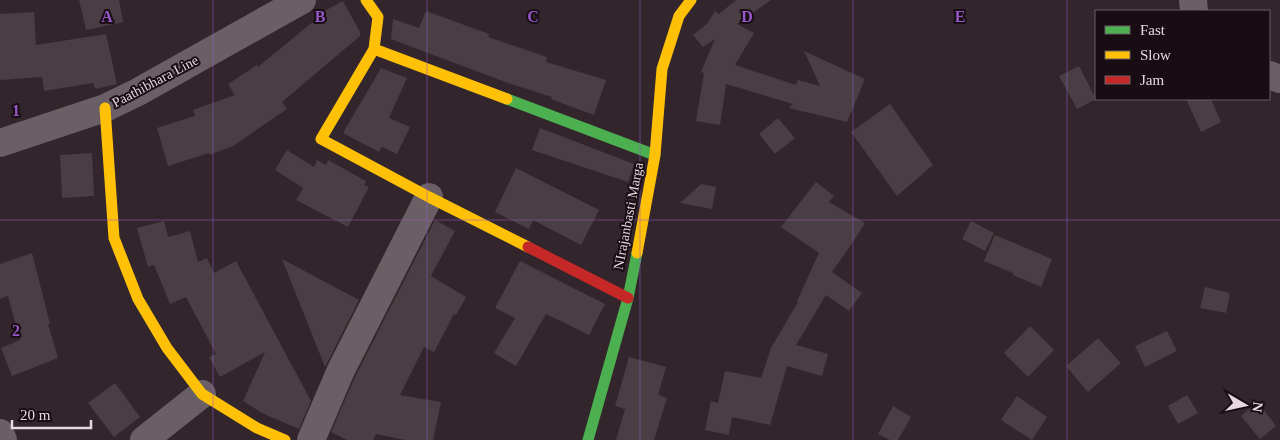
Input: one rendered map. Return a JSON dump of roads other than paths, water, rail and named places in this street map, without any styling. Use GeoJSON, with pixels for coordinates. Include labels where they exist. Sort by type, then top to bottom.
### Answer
{"type":"FeatureCollection","features":[{"type":"Feature","properties":{"kind":"street","name":"Paathibhara Line"},"geometry":{"type":"LineString","coordinates":[[0,143],[105,108],[138,92],[302,0]]}},
{"type":"Feature","properties":{"kind":"street"},"geometry":{"type":"LineString","coordinates":[[366,0],[378,17],[374,49],[321,139],[429,197],[628,298]]}},
{"type":"Feature","properties":{"kind":"street","name":"NIrajanbasti Marga"},"geometry":{"type":"LineString","coordinates":[[588,440],[628,298],[655,155],[662,69],[678,16],[691,0]]}},
{"type":"Feature","properties":{"kind":"street"},"geometry":{"type":"LineString","coordinates":[[374,49],[655,155]]}},
{"type":"Feature","properties":{"kind":"street"},"geometry":{"type":"LineString","coordinates":[[105,108],[114,238],[138,299],[167,348],[202,394],[258,428],[285,440]]}},
{"type":"Feature","properties":{"kind":"street"},"geometry":{"type":"LineString","coordinates":[[311,440],[341,370],[429,197]]}},
{"type":"Feature","properties":{"kind":"street"},"geometry":{"type":"LineString","coordinates":[[144,440],[202,394]]}},
{"type":"Feature","properties":{"kind":"street"},"geometry":{"type":"LineString","coordinates":[[0,433],[3,440]]}}]}
